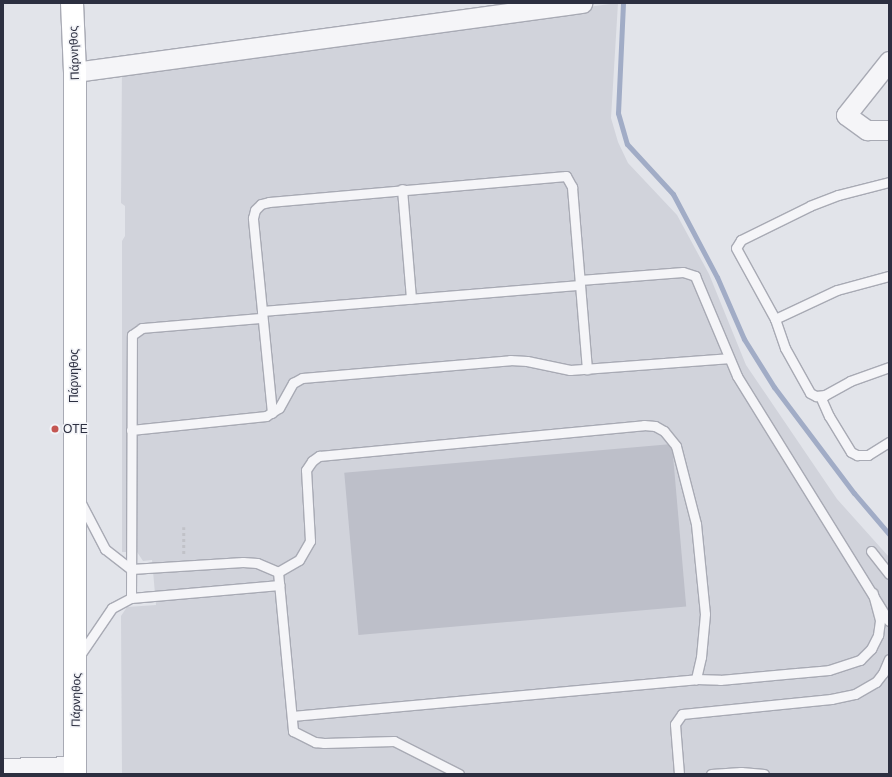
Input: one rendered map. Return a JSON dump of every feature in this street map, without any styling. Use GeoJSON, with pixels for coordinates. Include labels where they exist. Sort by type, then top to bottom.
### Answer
{"type":"FeatureCollection","features":[{"type":"Feature","properties":{"kind":"main road","name":"Πάρνηθος"},"geometry":{"type":"LineString","coordinates":[[72,3],[75,72],[75,770]]}},
{"type":"Feature","properties":{"kind":"street"},"geometry":{"type":"LineString","coordinates":[[75,72],[582,3]]}},
{"type":"Feature","properties":{"kind":"street"},"geometry":{"type":"LineString","coordinates":[[889,61],[846,115],[867,130],[889,130]]}},
{"type":"Feature","properties":{"kind":"street"},"geometry":{"type":"LineString","coordinates":[[3,768],[75,770]]}},
{"type":"Feature","properties":{"kind":"lane"},"geometry":{"type":"LineString","coordinates":[[272,413],[253,218],[255,210],[261,204],[566,176],[572,187],[587,369]]}},
{"type":"Feature","properties":{"kind":"lane"},"geometry":{"type":"LineString","coordinates":[[889,182],[838,195],[810,206],[738,242],[736,251],[775,319],[796,371],[810,393],[820,396],[889,367]]}},
{"type":"Feature","properties":{"kind":"lane"},"geometry":{"type":"LineString","coordinates":[[402,190],[412,299]]}},
{"type":"Feature","properties":{"kind":"lane"},"geometry":{"type":"LineString","coordinates":[[131,598],[130,341],[137,330],[262,314],[689,272],[698,281],[728,358],[889,621]]}},
{"type":"Feature","properties":{"kind":"lane"},"geometry":{"type":"LineString","coordinates":[[775,319],[837,290],[889,276]]}},
{"type":"Feature","properties":{"kind":"lane"},"geometry":{"type":"LineString","coordinates":[[130,430],[259,418],[272,413],[284,402],[293,383],[302,378],[510,360],[527,361],[561,370],[728,358]]}},
{"type":"Feature","properties":{"kind":"lane"},"geometry":{"type":"LineString","coordinates":[[820,396],[828,416],[851,452],[857,455],[868,455],[889,442]]}},
{"type":"Feature","properties":{"kind":"lane"},"geometry":{"type":"LineString","coordinates":[[278,572],[299,560],[308,546],[310,530],[306,470],[312,461],[319,456],[644,425],[655,426],[664,431],[676,446],[696,524],[705,614],[701,657],[696,679]]}},
{"type":"Feature","properties":{"kind":"lane"},"geometry":{"type":"LineString","coordinates":[[75,489],[105,549],[113,558],[130,569],[257,562],[278,572]]}},
{"type":"Feature","properties":{"kind":"lane"},"geometry":{"type":"LineString","coordinates":[[871,551],[889,574]]}},
{"type":"Feature","properties":{"kind":"lane"},"geometry":{"type":"LineString","coordinates":[[278,572],[293,731],[315,742],[394,741],[459,774]]}},
{"type":"Feature","properties":{"kind":"lane"},"geometry":{"type":"LineString","coordinates":[[76,661],[108,613],[120,602],[131,598],[279,585]]}},
{"type":"Feature","properties":{"kind":"lane"},"geometry":{"type":"LineString","coordinates":[[292,716],[696,679],[720,680],[829,670],[860,660],[871,649],[878,635],[880,620],[873,593]]}},
{"type":"Feature","properties":{"kind":"lane"},"geometry":{"type":"LineString","coordinates":[[679,774],[676,724],[682,714],[831,699],[855,694],[876,682],[883,673],[889,659]]}},
{"type":"Feature","properties":{"kind":"lane"},"geometry":{"type":"LineString","coordinates":[[711,774],[741,772],[764,774]]}},
{"type":"Feature","properties":{"kind":"path"},"geometry":{"type":"LineString","coordinates":[[184,527],[185,566]]}},
{"type":"Feature","properties":{"kind":"shaded area"},"geometry":{"type":"Polygon","coordinates":[[[618,3],[611,118],[618,142],[628,163],[677,215],[709,274],[746,365],[837,499],[889,557],[889,774],[122,774],[121,616],[127,607],[156,605],[152,560],[143,561],[137,552],[122,552],[122,241],[125,236],[125,206],[121,203],[122,64],[271,49],[618,3]]]}},
{"type":"Feature","properties":{"kind":"building"},"geometry":{"type":"Polygon","coordinates":[[[672,444],[686,606],[358,635],[344,473],[672,444]]]}},
{"type":"Feature","properties":{"kind":"waterway"},"geometry":{"type":"LineString","coordinates":[[623,3],[618,113],[627,144],[673,194],[717,277],[744,339],[774,387],[854,493],[889,534]]}},
{"type":"Feature","properties":{"kind":"place","name":"ΟΤΕ"},"geometry":{"type":"Point","coordinates":[55,429]}}]}
